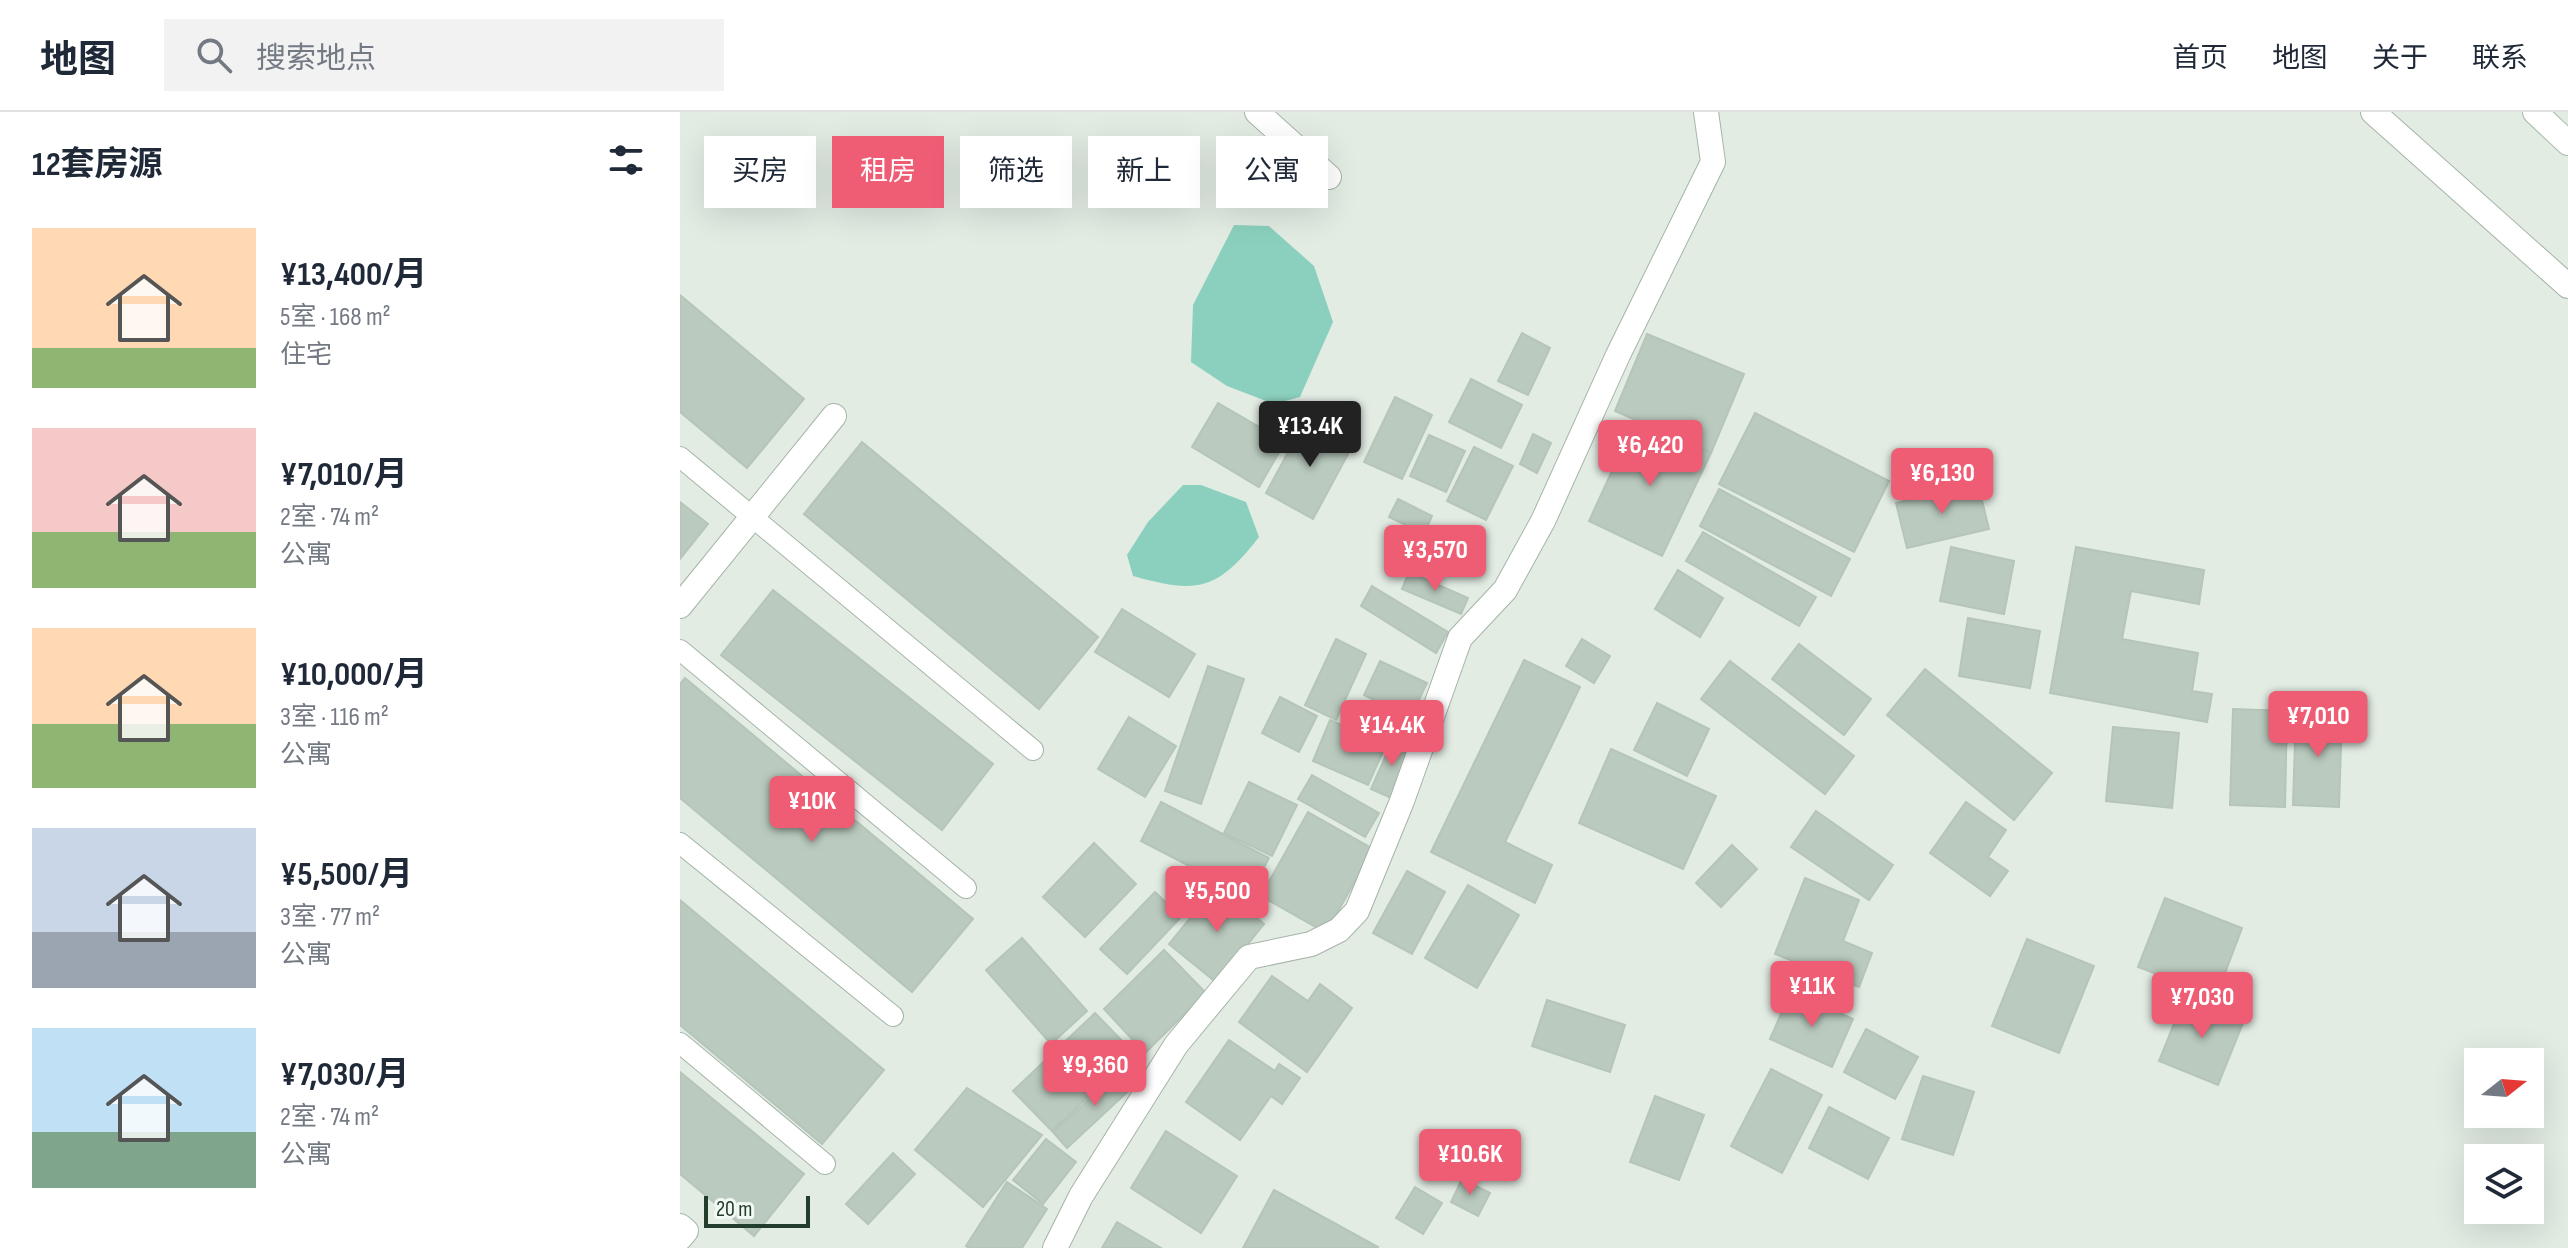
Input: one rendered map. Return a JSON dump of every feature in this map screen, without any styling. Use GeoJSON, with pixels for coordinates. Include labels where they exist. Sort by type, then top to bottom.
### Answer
{"type":"FeatureCollection","features":[{"type":"Feature","properties":{"kind":"street"},"geometry":{"type":"LineString","coordinates":[[1257,112],[1329,177]]}},
{"type":"Feature","properties":{"kind":"street"},"geometry":{"type":"LineString","coordinates":[[1055,1248],[1081,1196],[1176,1045],[1249,957],[1311,944],[1339,930],[1357,911],[1402,801],[1460,638],[1505,590],[1543,521],[1618,355],[1713,162],[1706,112]]}},
{"type":"Feature","properties":{"kind":"street"},"geometry":{"type":"LineString","coordinates":[[2373,112],[2568,286]]}},
{"type":"Feature","properties":{"kind":"street"},"geometry":{"type":"LineString","coordinates":[[2535,112],[2568,143]]}},
{"type":"Feature","properties":{"kind":"street"},"geometry":{"type":"LineString","coordinates":[[680,606],[834,416]]}},
{"type":"Feature","properties":{"kind":"lane"},"geometry":{"type":"LineString","coordinates":[[680,457],[1033,750]]}},
{"type":"Feature","properties":{"kind":"lane"},"geometry":{"type":"LineString","coordinates":[[680,650],[966,888]]}},
{"type":"Feature","properties":{"kind":"lane"},"geometry":{"type":"LineString","coordinates":[[680,843],[893,1016]]}},
{"type":"Feature","properties":{"kind":"lane"},"geometry":{"type":"LineString","coordinates":[[680,1043],[825,1164]]}},
{"type":"Feature","properties":{"kind":"shaded area"},"geometry":{"type":"Polygon","coordinates":[[[1234,225],[1269,226],[1314,266],[1333,322],[1300,397],[1274,404],[1227,386],[1191,362],[1193,305],[1234,225]]]}},
{"type":"Feature","properties":{"kind":"shaded area"},"geometry":{"type":"Polygon","coordinates":[[[1183,485],[1201,485],[1246,502],[1259,537],[1231,568],[1204,584],[1174,585],[1133,576],[1127,555],[1148,522],[1183,485]]]}},
{"type":"Feature","properties":{"kind":"building"},"geometry":{"type":"Polygon","coordinates":[[[680,295],[804,399],[747,468],[680,412],[680,295]]]}},
{"type":"Feature","properties":{"kind":"building"},"geometry":{"type":"Polygon","coordinates":[[[1522,333],[1550,348],[1528,395],[1498,381],[1522,333]]]}},
{"type":"Feature","properties":{"kind":"building"},"geometry":{"type":"Polygon","coordinates":[[[1647,334],[1744,374],[1711,453],[1615,411],[1647,334]]]}},
{"type":"Feature","properties":{"kind":"building"},"geometry":{"type":"Polygon","coordinates":[[[1471,379],[1522,405],[1501,448],[1449,422],[1471,379]]]}},
{"type":"Feature","properties":{"kind":"building"},"geometry":{"type":"Polygon","coordinates":[[[1395,397],[1432,415],[1402,479],[1364,462],[1395,397]]]}},
{"type":"Feature","properties":{"kind":"building"},"geometry":{"type":"Polygon","coordinates":[[[1218,403],[1285,442],[1259,487],[1192,447],[1218,403]]]}},
{"type":"Feature","properties":{"kind":"building"},"geometry":{"type":"Polygon","coordinates":[[[1755,413],[1889,481],[1854,552],[1719,484],[1755,413]]]}},
{"type":"Feature","properties":{"kind":"building"},"geometry":{"type":"Polygon","coordinates":[[[1306,419],[1353,445],[1313,519],[1266,493],[1306,419]]]}},
{"type":"Feature","properties":{"kind":"building"},"geometry":{"type":"Polygon","coordinates":[[[1635,421],[1711,453],[1662,556],[1589,521],[1635,421]]]}},
{"type":"Feature","properties":{"kind":"building"},"geometry":{"type":"Polygon","coordinates":[[[1533,434],[1551,443],[1537,473],[1520,464],[1533,434]]]}},
{"type":"Feature","properties":{"kind":"building"},"geometry":{"type":"Polygon","coordinates":[[[1429,435],[1465,451],[1446,492],[1410,476],[1429,435]]]}},
{"type":"Feature","properties":{"kind":"building"},"geometry":{"type":"Polygon","coordinates":[[[862,442],[1098,637],[1039,709],[804,514],[862,442]]]}},
{"type":"Feature","properties":{"kind":"building"},"geometry":{"type":"Polygon","coordinates":[[[1474,447],[1513,466],[1486,520],[1447,501],[1474,447]]]}},
{"type":"Feature","properties":{"kind":"building"},"geometry":{"type":"Polygon","coordinates":[[[1978,484],[1989,529],[1907,548],[1896,503],[1978,484]]]}},
{"type":"Feature","properties":{"kind":"building"},"geometry":{"type":"Polygon","coordinates":[[[1719,489],[1850,559],[1831,596],[1700,526],[1719,489]]]}},
{"type":"Feature","properties":{"kind":"building"},"geometry":{"type":"Polygon","coordinates":[[[1398,499],[1432,516],[1424,534],[1389,517],[1398,499]]]}},
{"type":"Feature","properties":{"kind":"building"},"geometry":{"type":"Polygon","coordinates":[[[680,502],[708,524],[680,559],[680,502]]]}},
{"type":"Feature","properties":{"kind":"building"},"geometry":{"type":"Polygon","coordinates":[[[1703,532],[1816,597],[1799,626],[1686,561],[1703,532]]]}},
{"type":"Feature","properties":{"kind":"building"},"geometry":{"type":"Polygon","coordinates":[[[1951,547],[2014,561],[2004,614],[1940,601],[1951,547]]]}},
{"type":"Feature","properties":{"kind":"building"},"geometry":{"type":"Polygon","coordinates":[[[2076,547],[2204,570],[2199,604],[2131,591],[2122,639],[2198,653],[2192,691],[2212,694],[2207,722],[2050,693],[2076,547]]]}},
{"type":"Feature","properties":{"kind":"building"},"geometry":{"type":"Polygon","coordinates":[[[1678,570],[1723,598],[1700,637],[1655,609],[1678,570]]]}},
{"type":"Feature","properties":{"kind":"building"},"geometry":{"type":"Polygon","coordinates":[[[1409,572],[1468,598],[1461,614],[1402,589],[1409,572]]]}},
{"type":"Feature","properties":{"kind":"building"},"geometry":{"type":"Polygon","coordinates":[[[1372,586],[1448,632],[1436,653],[1361,606],[1372,586]]]}},
{"type":"Feature","properties":{"kind":"building"},"geometry":{"type":"Polygon","coordinates":[[[773,590],[993,764],[942,830],[721,655],[773,590]]]}},
{"type":"Feature","properties":{"kind":"building"},"geometry":{"type":"Polygon","coordinates":[[[1122,609],[1195,654],[1169,697],[1095,652],[1122,609]]]}},
{"type":"Feature","properties":{"kind":"building"},"geometry":{"type":"Polygon","coordinates":[[[1968,618],[2040,631],[2030,688],[1959,676],[1968,618]]]}},
{"type":"Feature","properties":{"kind":"building"},"geometry":{"type":"Polygon","coordinates":[[[1336,639],[1366,654],[1336,720],[1305,705],[1336,639]]]}},
{"type":"Feature","properties":{"kind":"building"},"geometry":{"type":"Polygon","coordinates":[[[1582,639],[1610,656],[1594,683],[1566,666],[1582,639]]]}},
{"type":"Feature","properties":{"kind":"building"},"geometry":{"type":"Polygon","coordinates":[[[1799,644],[1871,699],[1844,735],[1772,679],[1799,644]]]}},
{"type":"Feature","properties":{"kind":"building"},"geometry":{"type":"Polygon","coordinates":[[[1524,660],[1580,687],[1505,842],[1552,865],[1535,903],[1431,852],[1524,660]]]}},
{"type":"Feature","properties":{"kind":"building"},"geometry":{"type":"Polygon","coordinates":[[[1380,661],[1427,683],[1410,718],[1364,695],[1380,661]]]}},
{"type":"Feature","properties":{"kind":"building"},"geometry":{"type":"Polygon","coordinates":[[[1730,661],[1854,756],[1825,794],[1701,699],[1730,661]]]}},
{"type":"Feature","properties":{"kind":"building"},"geometry":{"type":"Polygon","coordinates":[[[1208,666],[1244,679],[1201,804],[1165,791],[1208,666]]]}},
{"type":"Feature","properties":{"kind":"building"},"geometry":{"type":"Polygon","coordinates":[[[1925,669],[2052,773],[2014,820],[1887,715],[1925,669]]]}},
{"type":"Feature","properties":{"kind":"building"},"geometry":{"type":"Polygon","coordinates":[[[685,678],[973,919],[912,992],[680,798],[680,684],[685,678]]]}},
{"type":"Feature","properties":{"kind":"building"},"geometry":{"type":"Polygon","coordinates":[[[1280,697],[1317,716],[1299,752],[1262,733],[1280,697]]]}},
{"type":"Feature","properties":{"kind":"building"},"geometry":{"type":"Polygon","coordinates":[[[1657,703],[1709,729],[1687,776],[1634,750],[1657,703]]]}},
{"type":"Feature","properties":{"kind":"building"},"geometry":{"type":"Polygon","coordinates":[[[2233,709],[2287,711],[2285,807],[2230,805],[2233,709]]]}},
{"type":"Feature","properties":{"kind":"building"},"geometry":{"type":"Polygon","coordinates":[[[2296,711],[2342,713],[2339,807],[2293,805],[2296,711]]]}},
{"type":"Feature","properties":{"kind":"building"},"geometry":{"type":"Polygon","coordinates":[[[1129,717],[1176,746],[1145,797],[1098,769],[1129,717]]]}},
{"type":"Feature","properties":{"kind":"building"},"geometry":{"type":"Polygon","coordinates":[[[1330,720],[1386,745],[1368,785],[1313,761],[1330,720]]]}},
{"type":"Feature","properties":{"kind":"building"},"geometry":{"type":"Polygon","coordinates":[[[2113,727],[2179,733],[2172,808],[2106,801],[2113,727]]]}},
{"type":"Feature","properties":{"kind":"building"},"geometry":{"type":"Polygon","coordinates":[[[1394,737],[1414,746],[1391,798],[1371,789],[1394,737]]]}},
{"type":"Feature","properties":{"kind":"building"},"geometry":{"type":"Polygon","coordinates":[[[1611,749],[1716,796],[1683,869],[1579,823],[1611,749]]]}},
{"type":"Feature","properties":{"kind":"building"},"geometry":{"type":"Polygon","coordinates":[[[1312,775],[1379,813],[1365,837],[1298,799],[1312,775]]]}},
{"type":"Feature","properties":{"kind":"building"},"geometry":{"type":"Polygon","coordinates":[[[1249,782],[1297,805],[1272,856],[1224,833],[1249,782]]]}},
{"type":"Feature","properties":{"kind":"building"},"geometry":{"type":"Polygon","coordinates":[[[1161,802],[1269,858],[1249,897],[1141,841],[1161,802]]]}},
{"type":"Feature","properties":{"kind":"building"},"geometry":{"type":"Polygon","coordinates":[[[1966,802],[2006,830],[1988,857],[2008,871],[1990,896],[1930,853],[1966,802]]]}},
{"type":"Feature","properties":{"kind":"building"},"geometry":{"type":"Polygon","coordinates":[[[1816,811],[1893,865],[1869,900],[1791,847],[1816,811]]]}},
{"type":"Feature","properties":{"kind":"building"},"geometry":{"type":"Polygon","coordinates":[[[1308,812],[1373,849],[1326,933],[1261,896],[1308,812]]]}},
{"type":"Feature","properties":{"kind":"building"},"geometry":{"type":"Polygon","coordinates":[[[1094,843],[1136,884],[1085,937],[1043,897],[1094,843]]]}},
{"type":"Feature","properties":{"kind":"building"},"geometry":{"type":"Polygon","coordinates":[[[1732,845],[1757,869],[1721,907],[1696,883],[1732,845]]]}},
{"type":"Feature","properties":{"kind":"building"},"geometry":{"type":"Polygon","coordinates":[[[1407,871],[1445,892],[1412,954],[1373,933],[1407,871]]]}},
{"type":"Feature","properties":{"kind":"building"},"geometry":{"type":"Polygon","coordinates":[[[1805,878],[1859,900],[1843,941],[1872,953],[1859,987],[1775,954],[1805,878]]]}},
{"type":"Feature","properties":{"kind":"building"},"geometry":{"type":"Polygon","coordinates":[[[1217,885],[1264,924],[1217,983],[1169,944],[1217,885]]]}},
{"type":"Feature","properties":{"kind":"building"},"geometry":{"type":"Polygon","coordinates":[[[1468,885],[1519,915],[1477,988],[1425,958],[1468,885]]]}},
{"type":"Feature","properties":{"kind":"building"},"geometry":{"type":"Polygon","coordinates":[[[1155,892],[1181,917],[1127,974],[1100,949],[1155,892]]]}},
{"type":"Feature","properties":{"kind":"building"},"geometry":{"type":"Polygon","coordinates":[[[2165,898],[2242,928],[2216,997],[2138,967],[2165,898]]]}},
{"type":"Feature","properties":{"kind":"building"},"geometry":{"type":"Polygon","coordinates":[[[680,900],[884,1070],[822,1144],[680,1025],[680,900]]]}},
{"type":"Feature","properties":{"kind":"building"},"geometry":{"type":"Polygon","coordinates":[[[1022,938],[1087,1011],[1051,1044],[986,970],[1022,938]]]}},
{"type":"Feature","properties":{"kind":"building"},"geometry":{"type":"Polygon","coordinates":[[[2027,939],[2094,966],[2059,1053],[1992,1026],[2027,939]]]}},
{"type":"Feature","properties":{"kind":"building"},"geometry":{"type":"Polygon","coordinates":[[[1164,950],[1206,993],[1145,1053],[1104,1009],[1164,950]]]}},
{"type":"Feature","properties":{"kind":"building"},"geometry":{"type":"Polygon","coordinates":[[[1272,976],[1308,1001],[1320,984],[1352,1008],[1307,1072],[1239,1022],[1272,976]]]}},
{"type":"Feature","properties":{"kind":"building"},"geometry":{"type":"Polygon","coordinates":[[[1791,991],[1853,1019],[1832,1067],[1770,1039],[1791,991]]]}},
{"type":"Feature","properties":{"kind":"building"},"geometry":{"type":"Polygon","coordinates":[[[2186,994],[2245,1018],[2218,1085],[2159,1061],[2186,994]]]}},
{"type":"Feature","properties":{"kind":"building"},"geometry":{"type":"Polygon","coordinates":[[[1547,1000],[1625,1025],[1610,1072],[1532,1046],[1547,1000]]]}},
{"type":"Feature","properties":{"kind":"building"},"geometry":{"type":"Polygon","coordinates":[[[1095,1013],[1134,1053],[1052,1131],[1013,1091],[1095,1013]]]}},
{"type":"Feature","properties":{"kind":"building"},"geometry":{"type":"Polygon","coordinates":[[[1866,1029],[1918,1057],[1895,1099],[1844,1072],[1866,1029]]]}},
{"type":"Feature","properties":{"kind":"building"},"geometry":{"type":"Polygon","coordinates":[[[1229,1040],[1275,1071],[1279,1064],[1300,1078],[1282,1104],[1271,1096],[1240,1140],[1186,1102],[1229,1040]]]}},
{"type":"Feature","properties":{"kind":"building"},"geometry":{"type":"Polygon","coordinates":[[[1124,1067],[1137,1083],[1067,1148],[1053,1132],[1124,1067]]]}},
{"type":"Feature","properties":{"kind":"building"},"geometry":{"type":"Polygon","coordinates":[[[1771,1069],[1822,1095],[1782,1173],[1731,1146],[1771,1069]]]}},
{"type":"Feature","properties":{"kind":"building"},"geometry":{"type":"Polygon","coordinates":[[[680,1072],[804,1174],[754,1236],[680,1174],[680,1072]]]}},
{"type":"Feature","properties":{"kind":"building"},"geometry":{"type":"Polygon","coordinates":[[[1923,1076],[1974,1092],[1953,1155],[1902,1139],[1923,1076]]]}},
{"type":"Feature","properties":{"kind":"building"},"geometry":{"type":"Polygon","coordinates":[[[967,1088],[1042,1135],[983,1207],[915,1150],[967,1088]]]}},
{"type":"Feature","properties":{"kind":"building"},"geometry":{"type":"Polygon","coordinates":[[[1655,1096],[1704,1115],[1679,1180],[1630,1162],[1655,1096]]]}},
{"type":"Feature","properties":{"kind":"building"},"geometry":{"type":"Polygon","coordinates":[[[1829,1107],[1889,1138],[1868,1179],[1809,1148],[1829,1107]]]}},
{"type":"Feature","properties":{"kind":"building"},"geometry":{"type":"Polygon","coordinates":[[[1166,1131],[1237,1176],[1201,1233],[1131,1188],[1166,1131]]]}},
{"type":"Feature","properties":{"kind":"building"},"geometry":{"type":"Polygon","coordinates":[[[1046,1139],[1076,1162],[1043,1204],[1013,1180],[1046,1139]]]}},
{"type":"Feature","properties":{"kind":"building"},"geometry":{"type":"Polygon","coordinates":[[[893,1153],[915,1174],[868,1224],[846,1204],[893,1153]]]}},
{"type":"Feature","properties":{"kind":"building"},"geometry":{"type":"Polygon","coordinates":[[[1462,1179],[1490,1193],[1478,1216],[1451,1202],[1462,1179]]]}},
{"type":"Feature","properties":{"kind":"building"},"geometry":{"type":"Polygon","coordinates":[[[1007,1182],[1047,1209],[1022,1248],[969,1248],[966,1246],[1007,1182]]]}},
{"type":"Feature","properties":{"kind":"building"},"geometry":{"type":"Polygon","coordinates":[[[1415,1187],[1442,1203],[1423,1234],[1396,1218],[1415,1187]]]}},
{"type":"Feature","properties":{"kind":"building"},"geometry":{"type":"Polygon","coordinates":[[[1274,1190],[1378,1247],[1243,1248],[1274,1190]]]}},
{"type":"Feature","properties":{"kind":"building"},"geometry":{"type":"Polygon","coordinates":[[[1117,1222],[1161,1248],[1102,1248],[1117,1222]]]}}]}
